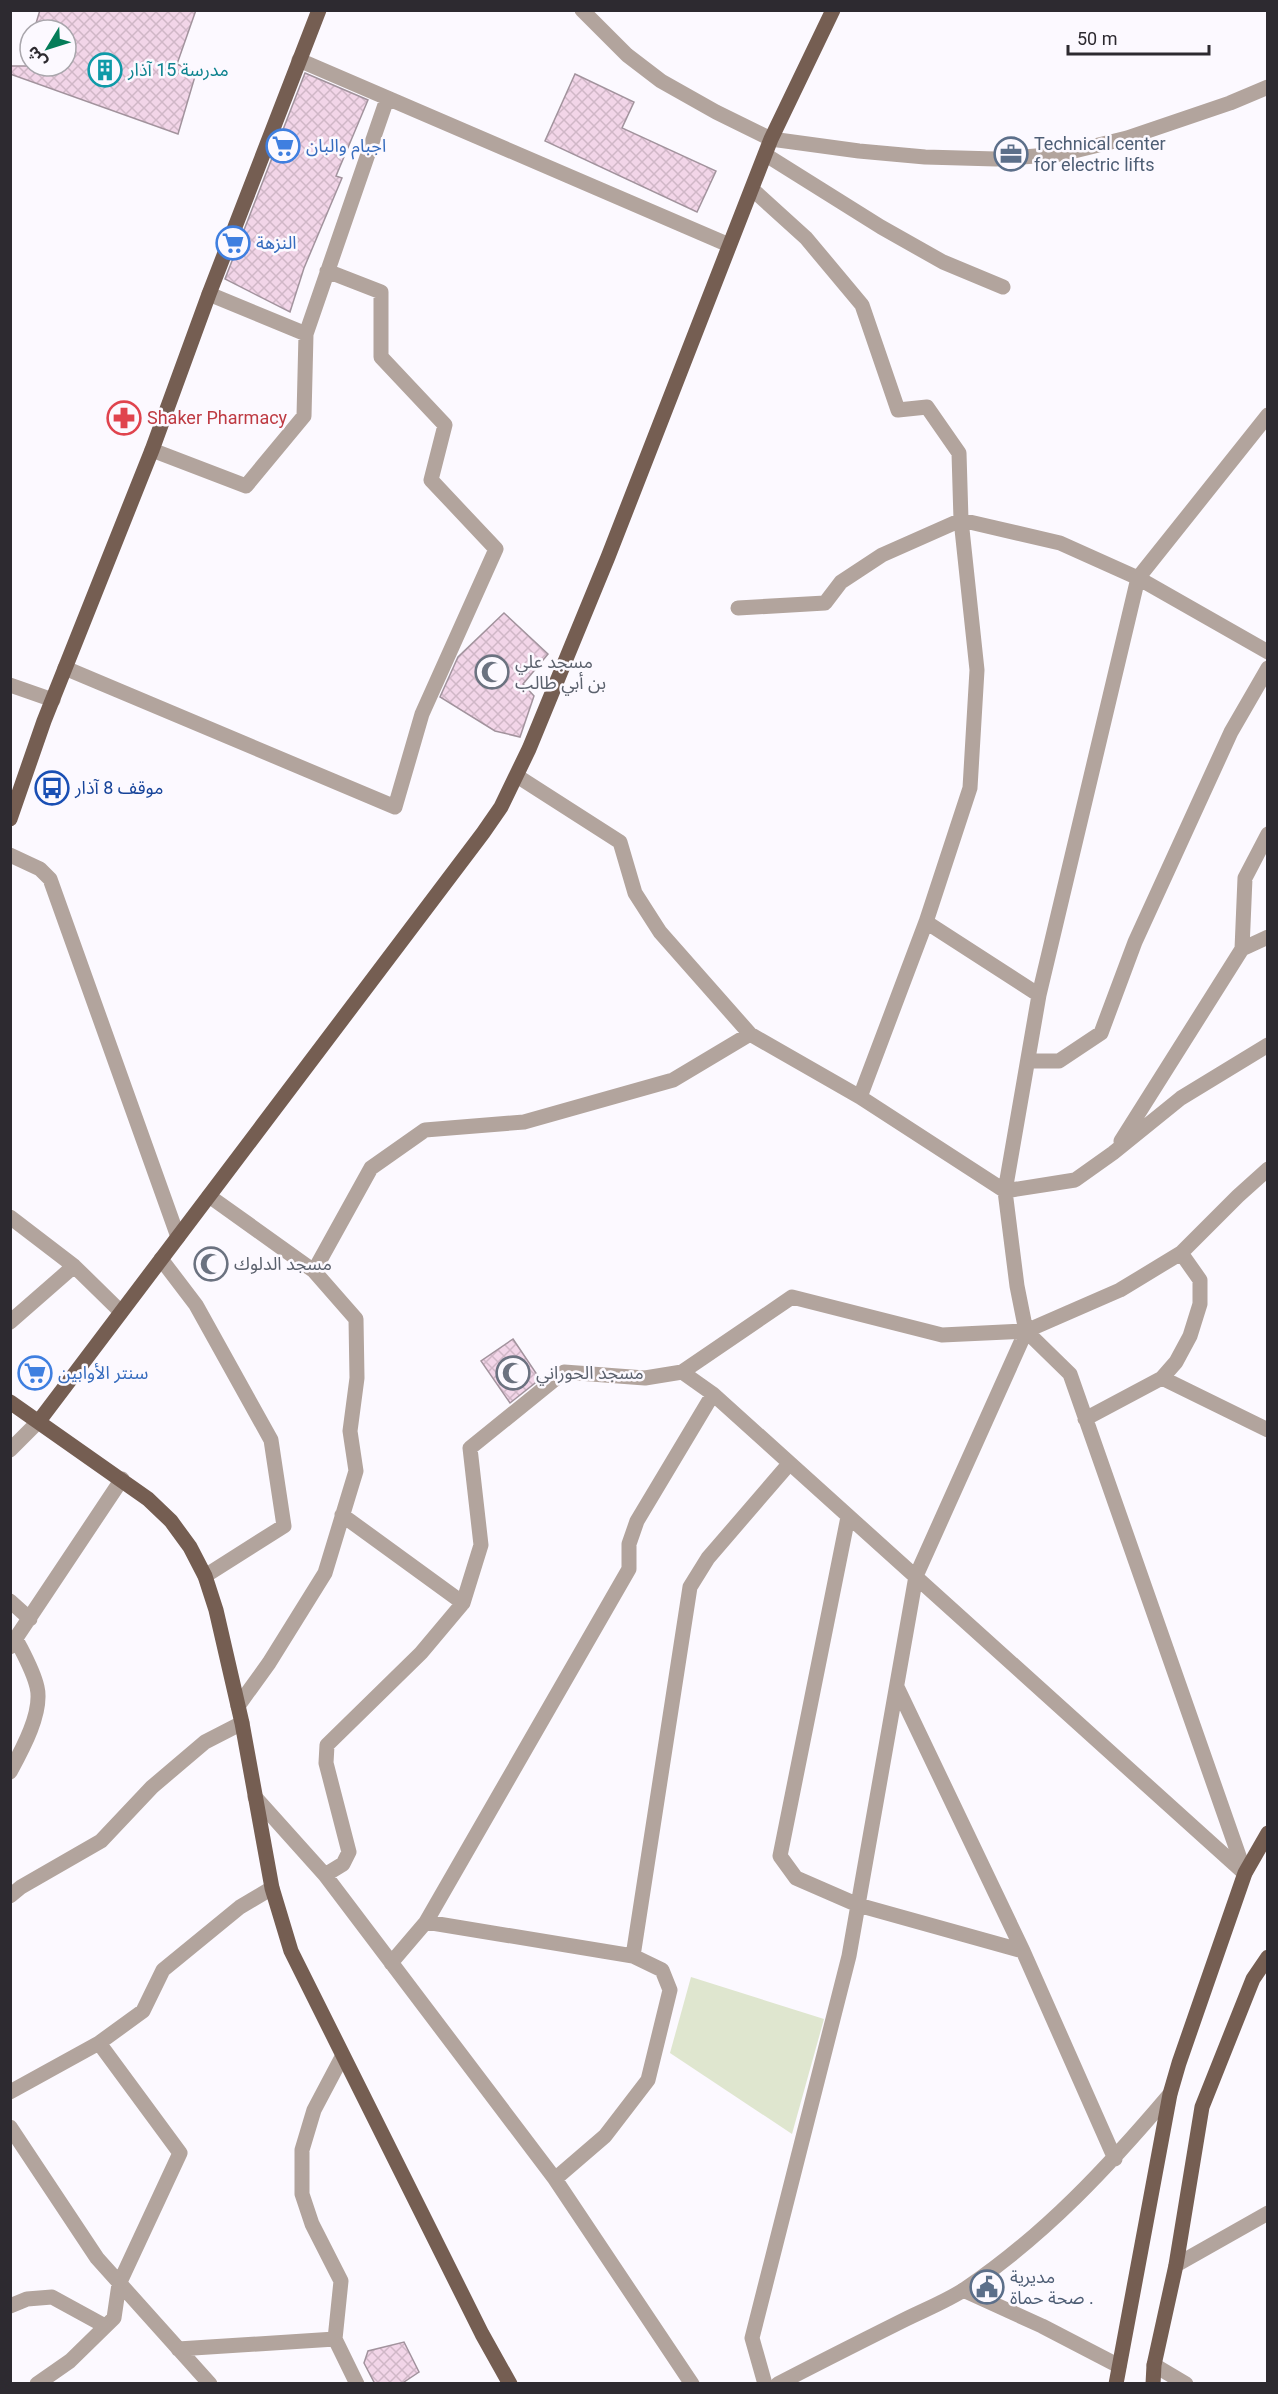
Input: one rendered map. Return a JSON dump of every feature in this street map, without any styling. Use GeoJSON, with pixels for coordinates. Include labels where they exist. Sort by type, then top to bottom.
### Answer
{"type":"FeatureCollection","features":[{"type":"Feature","properties":{"kind":"main road"},"geometry":{"type":"LineString","coordinates":[[10,819],[65,668],[153,450],[208,294],[319,10]]}},
{"type":"Feature","properties":{"kind":"main road"},"geometry":{"type":"LineString","coordinates":[[39,1421],[483,833],[517,776],[608,557],[771,139],[833,10]]}},
{"type":"Feature","properties":{"kind":"main road"},"geometry":{"type":"LineString","coordinates":[[10,1402],[148,1498],[171,1521],[190,1547],[205,1576],[216,1610],[242,1722],[272,1888],[291,1951],[482,2334],[510,2384]]}},
{"type":"Feature","properties":{"kind":"main road"},"geometry":{"type":"LineString","coordinates":[[1116,2384],[1170,2094],[1245,1873],[1268,1833]]}},
{"type":"Feature","properties":{"kind":"main road"},"geometry":{"type":"LineString","coordinates":[[1153,2384],[1176,2265],[1202,2108],[1252,1979],[1268,1957]]}},
{"type":"Feature","properties":{"kind":"street"},"geometry":{"type":"LineString","coordinates":[[582,10],[627,55],[661,81],[771,139],[812,146],[925,157],[1029,158],[1095,147],[1127,138],[1268,87]]}},
{"type":"Feature","properties":{"kind":"street"},"geometry":{"type":"LineString","coordinates":[[299,60],[729,245]]}},
{"type":"Feature","properties":{"kind":"street"},"geometry":{"type":"LineString","coordinates":[[153,450],[246,486],[304,416],[306,334],[387,99]]}},
{"type":"Feature","properties":{"kind":"street"},"geometry":{"type":"LineString","coordinates":[[766,155],[880,227],[943,262],[1003,287]]}},
{"type":"Feature","properties":{"kind":"street"},"geometry":{"type":"LineString","coordinates":[[752,189],[806,238],[862,305],[898,410],[927,407],[959,453],[961,520],[977,670],[970,788],[926,922],[860,1097]]}},
{"type":"Feature","properties":{"kind":"street"},"geometry":{"type":"LineString","coordinates":[[65,668],[395,807],[422,714],[496,549],[431,480],[445,425],[381,357],[381,292],[327,271]]}},
{"type":"Feature","properties":{"kind":"street"},"geometry":{"type":"LineString","coordinates":[[208,294],[306,334]]}},
{"type":"Feature","properties":{"kind":"street"},"geometry":{"type":"LineString","coordinates":[[1245,1873],[1070,1374],[1026,1331],[1017,1286],[1005,1191],[1039,995],[1138,578],[1268,415]]}},
{"type":"Feature","properties":{"kind":"street"},"geometry":{"type":"LineString","coordinates":[[738,608],[825,603],[841,582],[882,555],[961,520],[1060,543],[1138,578],[1268,652]]}},
{"type":"Feature","properties":{"kind":"street"},"geometry":{"type":"LineString","coordinates":[[1028,1060],[1059,1061],[1101,1033],[1135,942],[1154,900],[1231,732],[1268,668]]}},
{"type":"Feature","properties":{"kind":"street"},"geometry":{"type":"LineString","coordinates":[[10,685],[53,700]]}},
{"type":"Feature","properties":{"kind":"street"},"geometry":{"type":"LineString","coordinates":[[517,776],[620,842],[634,893],[660,932],[750,1034],[860,1097],[1005,1191],[1075,1180],[1113,1154],[1181,1098],[1268,1045]]}},
{"type":"Feature","properties":{"kind":"street"},"geometry":{"type":"LineString","coordinates":[[1113,1154],[1242,949],[1245,878],[1268,834]]}},
{"type":"Feature","properties":{"kind":"street"},"geometry":{"type":"LineString","coordinates":[[10,855],[40,869],[50,879],[178,1237]]}},
{"type":"Feature","properties":{"kind":"street"},"geometry":{"type":"LineString","coordinates":[[926,922],[1039,995]]}},
{"type":"Feature","properties":{"kind":"street"},"geometry":{"type":"LineString","coordinates":[[1242,949],[1268,937]]}},
{"type":"Feature","properties":{"kind":"street"},"geometry":{"type":"LineString","coordinates":[[314,1271],[371,1168],[424,1130],[524,1122],[673,1080],[750,1034]]}},
{"type":"Feature","properties":{"kind":"street"},"geometry":{"type":"LineString","coordinates":[[326,1875],[343,1864],[349,1852],[326,1763],[327,1745],[421,1653],[463,1604],[481,1545],[470,1448],[564,1372],[645,1378],[682,1372],[792,1297],[942,1335],[1026,1331],[1120,1290],[1181,1253],[1268,1169]]}},
{"type":"Feature","properties":{"kind":"street"},"geometry":{"type":"LineString","coordinates":[[209,1196],[314,1271],[356,1319],[357,1378],[350,1431],[356,1471],[325,1573],[269,1663],[238,1706]]}},
{"type":"Feature","properties":{"kind":"street"},"geometry":{"type":"LineString","coordinates":[[10,1217],[74,1266],[121,1312]]}},
{"type":"Feature","properties":{"kind":"street"},"geometry":{"type":"LineString","coordinates":[[1085,1419],[1162,1378],[1176,1362],[1190,1336],[1200,1304],[1200,1281],[1181,1253]]}},
{"type":"Feature","properties":{"kind":"street"},"geometry":{"type":"LineString","coordinates":[[161,1259],[196,1305],[272,1440],[285,1526],[205,1576]]}},
{"type":"Feature","properties":{"kind":"street"},"geometry":{"type":"LineString","coordinates":[[10,1322],[74,1266]]}},
{"type":"Feature","properties":{"kind":"street"},"geometry":{"type":"LineString","coordinates":[[765,2384],[752,2338],[849,1956],[916,1576],[1026,1331]]}},
{"type":"Feature","properties":{"kind":"street"},"geometry":{"type":"LineString","coordinates":[[682,1372],[713,1394],[1245,1873]]}},
{"type":"Feature","properties":{"kind":"street"},"geometry":{"type":"LineString","coordinates":[[1162,1378],[1268,1430]]}},
{"type":"Feature","properties":{"kind":"street"},"geometry":{"type":"LineString","coordinates":[[391,1963],[426,1922],[629,1569],[629,1544],[637,1521],[713,1394]]}},
{"type":"Feature","properties":{"kind":"street"},"geometry":{"type":"LineString","coordinates":[[10,1450],[39,1421]]}},
{"type":"Feature","properties":{"kind":"street"},"geometry":{"type":"LineString","coordinates":[[633,1956],[690,1587],[708,1558],[789,1464]]}},
{"type":"Feature","properties":{"kind":"street"},"geometry":{"type":"LineString","coordinates":[[10,1772],[28,1737],[37,1707],[38,1689],[32,1670],[13,1643],[122,1479]]}},
{"type":"Feature","properties":{"kind":"street"},"geometry":{"type":"LineString","coordinates":[[342,1515],[463,1604]]}},
{"type":"Feature","properties":{"kind":"street"},"geometry":{"type":"LineString","coordinates":[[848,1517],[780,1856],[796,1878],[858,1905],[1023,1951]]}},
{"type":"Feature","properties":{"kind":"street"},"geometry":{"type":"LineString","coordinates":[[10,1601],[30,1619]]}},
{"type":"Feature","properties":{"kind":"street"},"geometry":{"type":"LineString","coordinates":[[897,1687],[1023,1951],[1115,2159]]}},
{"type":"Feature","properties":{"kind":"street"},"geometry":{"type":"LineString","coordinates":[[10,1896],[21,1887],[100,1841],[152,1787],[205,1742],[242,1722]]}},
{"type":"Feature","properties":{"kind":"street"},"geometry":{"type":"LineString","coordinates":[[255,1797],[326,1875],[555,2179],[692,2384]]}},
{"type":"Feature","properties":{"kind":"street"},"geometry":{"type":"LineString","coordinates":[[10,2092],[99,2043],[142,2011],[163,1970],[240,1907],[272,1888]]}},
{"type":"Feature","properties":{"kind":"street"},"geometry":{"type":"LineString","coordinates":[[426,1922],[633,1956],[662,1970],[670,1990],[648,2080],[605,2136],[555,2179]]}},
{"type":"Feature","properties":{"kind":"street"},"geometry":{"type":"LineString","coordinates":[[37,2384],[70,2361],[114,2318],[119,2284],[180,2153],[99,2043]]}},
{"type":"Feature","properties":{"kind":"street"},"geometry":{"type":"LineString","coordinates":[[342,2057],[314,2110],[302,2150],[302,2194],[312,2224],[341,2281],[335,2339],[357,2384]]}},
{"type":"Feature","properties":{"kind":"street"},"geometry":{"type":"LineString","coordinates":[[778,2384],[963,2290],[1035,2235],[1115,2159],[1170,2094]]}},
{"type":"Feature","properties":{"kind":"street"},"geometry":{"type":"LineString","coordinates":[[10,2127],[97,2258],[210,2384]]}},
{"type":"Feature","properties":{"kind":"street"},"geometry":{"type":"LineString","coordinates":[[1176,2265],[1268,2213]]}},
{"type":"Feature","properties":{"kind":"street"},"geometry":{"type":"LineString","coordinates":[[963,2290],[1042,2326],[1119,2366]]}},
{"type":"Feature","properties":{"kind":"street"},"geometry":{"type":"LineString","coordinates":[[10,2306],[27,2299],[52,2297],[105,2326]]}},
{"type":"Feature","properties":{"kind":"street"},"geometry":{"type":"LineString","coordinates":[[178,2349],[335,2339]]}},
{"type":"Feature","properties":{"kind":"street"},"geometry":{"type":"LineString","coordinates":[[1155,2366],[1186,2384]]}},
{"type":"Feature","properties":{"kind":"green space"},"geometry":{"type":"Polygon","coordinates":[[[691,1977],[824,2019],[792,2134],[670,2053],[691,1977]]]}},
{"type":"Feature","properties":{"kind":"building","name":"مدرسة 15 آذار"},"geometry":{"type":"Polygon","coordinates":[[[40,10],[196,10],[177,64],[196,73],[178,134],[21,78],[78,78],[78,18],[38,18],[40,10]]]}},
{"type":"Feature","properties":{"kind":"building","name":"مدرسة 15 آذار"},"geometry":{"type":"Polygon","coordinates":[[[10,66],[18,66],[18,77],[10,74],[10,66]]]}},
{"type":"Feature","properties":{"kind":"building"},"geometry":{"type":"Polygon","coordinates":[[[305,73],[368,100],[336,176],[342,178],[304,268],[290,312],[225,279],[305,73]]]}},
{"type":"Feature","properties":{"kind":"building"},"geometry":{"type":"Polygon","coordinates":[[[575,74],[634,102],[622,128],[716,171],[697,212],[545,141],[575,74]]]}},
{"type":"Feature","properties":{"kind":"building","name":"مسجد علي بن أبي طالب"},"geometry":{"type":"Polygon","coordinates":[[[504,613],[548,654],[523,684],[534,696],[520,737],[495,731],[440,697],[458,657],[504,613]]]}},
{"type":"Feature","properties":{"kind":"building","name":"مسجد الحوراني"},"geometry":{"type":"Polygon","coordinates":[[[513,1339],[540,1379],[510,1403],[481,1361],[513,1339]]]}},
{"type":"Feature","properties":{"kind":"building"},"geometry":{"type":"Polygon","coordinates":[[[404,2342],[419,2372],[401,2384],[375,2384],[364,2363],[368,2351],[404,2342]]]}},
{"type":"Feature","properties":{"kind":"place","name":"مدرسة 15 آذار"},"geometry":{"type":"Point","coordinates":[105,70]}},
{"type":"Feature","properties":{"kind":"place","name":"اجبام والبان"},"geometry":{"type":"Point","coordinates":[283,146]}},
{"type":"Feature","properties":{"kind":"place","name":"Technical center for electric lifts"},"geometry":{"type":"Point","coordinates":[1011,154]}},
{"type":"Feature","properties":{"kind":"place","name":"النزهة"},"geometry":{"type":"Point","coordinates":[233,243]}},
{"type":"Feature","properties":{"kind":"place","name":"Shaker Pharmacy"},"geometry":{"type":"Point","coordinates":[124,418]}},
{"type":"Feature","properties":{"kind":"place","name":"مسجد علي بن أبي طالب"},"geometry":{"type":"Point","coordinates":[492,672]}},
{"type":"Feature","properties":{"kind":"place","name":"موقف 8 آذار"},"geometry":{"type":"Point","coordinates":[52,788]}},
{"type":"Feature","properties":{"kind":"place","name":"مسجد الدلوك"},"geometry":{"type":"Point","coordinates":[211,1264]}},
{"type":"Feature","properties":{"kind":"place","name":"سنتر الأوابين"},"geometry":{"type":"Point","coordinates":[35,1373]}},
{"type":"Feature","properties":{"kind":"place","name":"مسجد الحوراني"},"geometry":{"type":"Point","coordinates":[513,1373]}},
{"type":"Feature","properties":{"kind":"place","name":"مديرية صحة حماة ."},"geometry":{"type":"Point","coordinates":[987,2287]}}]}
